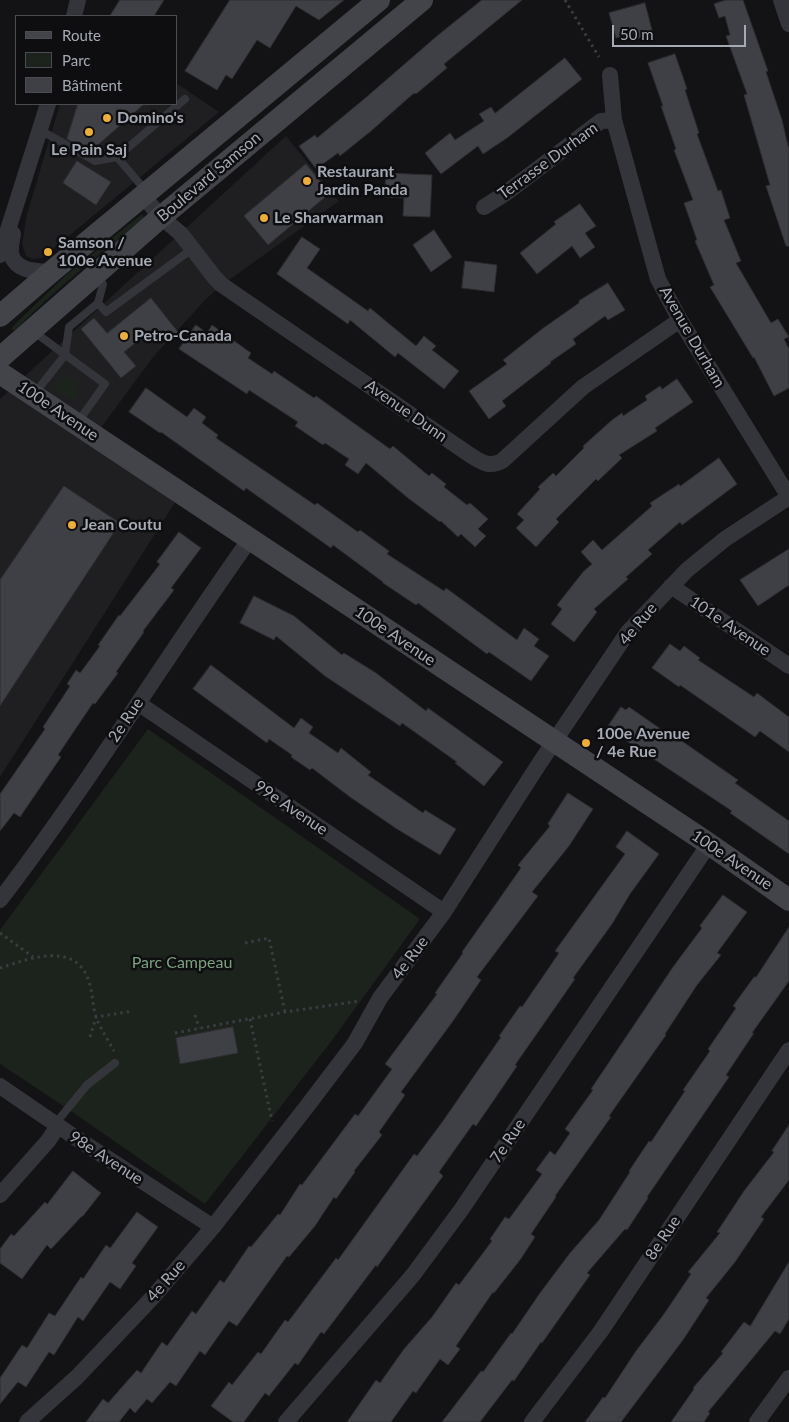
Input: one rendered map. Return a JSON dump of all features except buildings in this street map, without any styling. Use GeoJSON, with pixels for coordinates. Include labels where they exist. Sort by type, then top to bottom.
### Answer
{"type":"FeatureCollection","features":[{"type":"Feature","properties":{"kind":"street"},"geometry":{"type":"LineString","coordinates":[[74,15],[78,0]]}},
{"type":"Feature","properties":{"kind":"street","name":"Boulevard Samson"},"geometry":{"type":"LineString","coordinates":[[0,316],[379,0]]}},
{"type":"Feature","properties":{"kind":"street","name":"Boulevard Samson"},"geometry":{"type":"LineString","coordinates":[[0,358],[161,216],[422,0]]}},
{"type":"Feature","properties":{"kind":"street"},"geometry":{"type":"LineString","coordinates":[[781,0],[789,24]]}},
{"type":"Feature","properties":{"kind":"street","name":"Avenue Durham"},"geometry":{"type":"LineString","coordinates":[[610,74],[614,120],[658,279],[680,320],[789,497]]}},
{"type":"Feature","properties":{"kind":"street"},"geometry":{"type":"LineString","coordinates":[[0,255],[48,105]]}},
{"type":"Feature","properties":{"kind":"street","name":"Terrasse Durham"},"geometry":{"type":"LineString","coordinates":[[484,206],[506,193],[601,121],[614,120]]}},
{"type":"Feature","properties":{"kind":"street","name":"Avenue Dunn"},"geometry":{"type":"LineString","coordinates":[[145,195],[161,216],[181,234],[222,285],[470,456],[489,465],[502,461],[583,386],[680,320]]}},
{"type":"Feature","properties":{"kind":"street"},"geometry":{"type":"LineString","coordinates":[[16,204],[11,253],[16,264],[28,271],[51,272]]}},
{"type":"Feature","properties":{"kind":"street","name":"100e Avenue"},"geometry":{"type":"LineString","coordinates":[[0,373],[709,844],[789,900]]}},
{"type":"Feature","properties":{"kind":"street","name":"4e Rue"},"geometry":{"type":"LineString","coordinates":[[26,1422],[77,1377],[152,1298],[213,1227],[354,1043],[380,998],[444,912],[554,741],[628,632],[671,586],[725,539],[789,497]]}},
{"type":"Feature","properties":{"kind":"street","name":"2e Rue"},"geometry":{"type":"LineString","coordinates":[[0,900],[40,848],[183,634],[250,539]]}},
{"type":"Feature","properties":{"kind":"street","name":"101e Avenue"},"geometry":{"type":"LineString","coordinates":[[671,586],[789,666]]}},
{"type":"Feature","properties":{"kind":"street","name":"99e Avenue"},"geometry":{"type":"LineString","coordinates":[[138,703],[444,912]]}},
{"type":"Feature","properties":{"kind":"street","name":"7e Rue"},"geometry":{"type":"LineString","coordinates":[[286,1422],[412,1275],[461,1210],[709,844]]}},
{"type":"Feature","properties":{"kind":"street","name":"8e Rue"},"geometry":{"type":"LineString","coordinates":[[532,1422],[601,1331],[789,1050]]}},
{"type":"Feature","properties":{"kind":"street","name":"98e Avenue"},"geometry":{"type":"LineString","coordinates":[[0,1086],[213,1227]]}},
{"type":"Feature","properties":{"kind":"street"},"geometry":{"type":"LineString","coordinates":[[0,1195],[48,1141],[57,1125]]}},
{"type":"Feature","properties":{"kind":"street"},"geometry":{"type":"LineString","coordinates":[[757,1422],[789,1378]]}},
{"type":"Feature","properties":{"kind":"lane"},"geometry":{"type":"LineString","coordinates":[[178,104],[184,99]]}},
{"type":"Feature","properties":{"kind":"lane"},"geometry":{"type":"LineString","coordinates":[[40,129],[95,161],[116,157],[177,105]]}},
{"type":"Feature","properties":{"kind":"lane"},"geometry":{"type":"LineString","coordinates":[[116,157],[145,195]]}},
{"type":"Feature","properties":{"kind":"lane"},"geometry":{"type":"LineString","coordinates":[[98,304],[106,312],[192,249]]}},
{"type":"Feature","properties":{"kind":"lane"},"geometry":{"type":"LineString","coordinates":[[34,395],[65,354],[69,327],[98,304],[103,284],[96,274]]}},
{"type":"Feature","properties":{"kind":"lane"},"geometry":{"type":"LineString","coordinates":[[32,330],[105,384],[77,424]]}},
{"type":"Feature","properties":{"kind":"lane"},"geometry":{"type":"LineString","coordinates":[[57,1125],[87,1084],[116,1059]]}},
{"type":"Feature","properties":{"kind":"path"},"geometry":{"type":"LineString","coordinates":[[565,0],[599,57]]}},
{"type":"Feature","properties":{"kind":"path"},"geometry":{"type":"LineString","coordinates":[[0,933],[34,957]]}},
{"type":"Feature","properties":{"kind":"path"},"geometry":{"type":"LineString","coordinates":[[245,943],[269,938],[285,1012]]}},
{"type":"Feature","properties":{"kind":"path"},"geometry":{"type":"LineString","coordinates":[[0,968],[34,957],[57,956],[73,959],[83,967],[89,980],[96,1018],[116,1059]]}},
{"type":"Feature","properties":{"kind":"path"},"geometry":{"type":"LineString","coordinates":[[175,1033],[285,1012],[380,998]]}},
{"type":"Feature","properties":{"kind":"path"},"geometry":{"type":"LineString","coordinates":[[96,1018],[133,1011]]}},
{"type":"Feature","properties":{"kind":"path"},"geometry":{"type":"LineString","coordinates":[[195,1015],[199,1028]]}},
{"type":"Feature","properties":{"kind":"path"},"geometry":{"type":"LineString","coordinates":[[90,1037],[96,1018]]}},
{"type":"Feature","properties":{"kind":"path"},"geometry":{"type":"LineString","coordinates":[[250,1018],[272,1121]]}},
{"type":"Feature","properties":{"kind":"shaded area"},"geometry":{"type":"Polygon","coordinates":[[[178,84],[219,112],[42,258],[33,259],[26,256],[22,244],[27,214],[60,105],[178,105],[178,84]]]}},
{"type":"Feature","properties":{"kind":"shaded area"},"geometry":{"type":"Polygon","coordinates":[[[286,136],[339,201],[222,285],[206,299],[153,357],[95,436],[181,493],[0,777],[0,399],[286,136]]]}},
{"type":"Feature","properties":{"kind":"green space"},"geometry":{"type":"Polygon","coordinates":[[[142,214],[143,219],[93,259],[15,330],[12,330],[12,327],[65,276],[142,214]]]}},
{"type":"Feature","properties":{"kind":"green space"},"geometry":{"type":"Polygon","coordinates":[[[66,376],[78,383],[78,392],[74,401],[54,388],[66,376]]]}},
{"type":"Feature","properties":{"kind":"green space","name":"Parc Campeau"},"geometry":{"type":"Polygon","coordinates":[[[148,729],[420,919],[333,1039],[205,1204],[0,1064],[0,930],[148,729]]]}},
{"type":"Feature","properties":{"kind":"place","name":"Domino's"},"geometry":{"type":"Point","coordinates":[107,118]}},
{"type":"Feature","properties":{"kind":"place","name":"Le Pain Saj"},"geometry":{"type":"Point","coordinates":[89,132]}},
{"type":"Feature","properties":{"kind":"place","name":"Restaurant Jardin Panda"},"geometry":{"type":"Point","coordinates":[307,181]}},
{"type":"Feature","properties":{"kind":"place","name":"Le Sharwarman"},"geometry":{"type":"Point","coordinates":[264,218]}},
{"type":"Feature","properties":{"kind":"place","name":"Samson / 100e Avenue"},"geometry":{"type":"Point","coordinates":[48,252]}},
{"type":"Feature","properties":{"kind":"place","name":"Petro-Canada"},"geometry":{"type":"Point","coordinates":[124,336]}},
{"type":"Feature","properties":{"kind":"place","name":"Jean Coutu"},"geometry":{"type":"Point","coordinates":[72,525]}},
{"type":"Feature","properties":{"kind":"place","name":"100e Avenue / 4e Rue"},"geometry":{"type":"Point","coordinates":[586,743]}}]}
